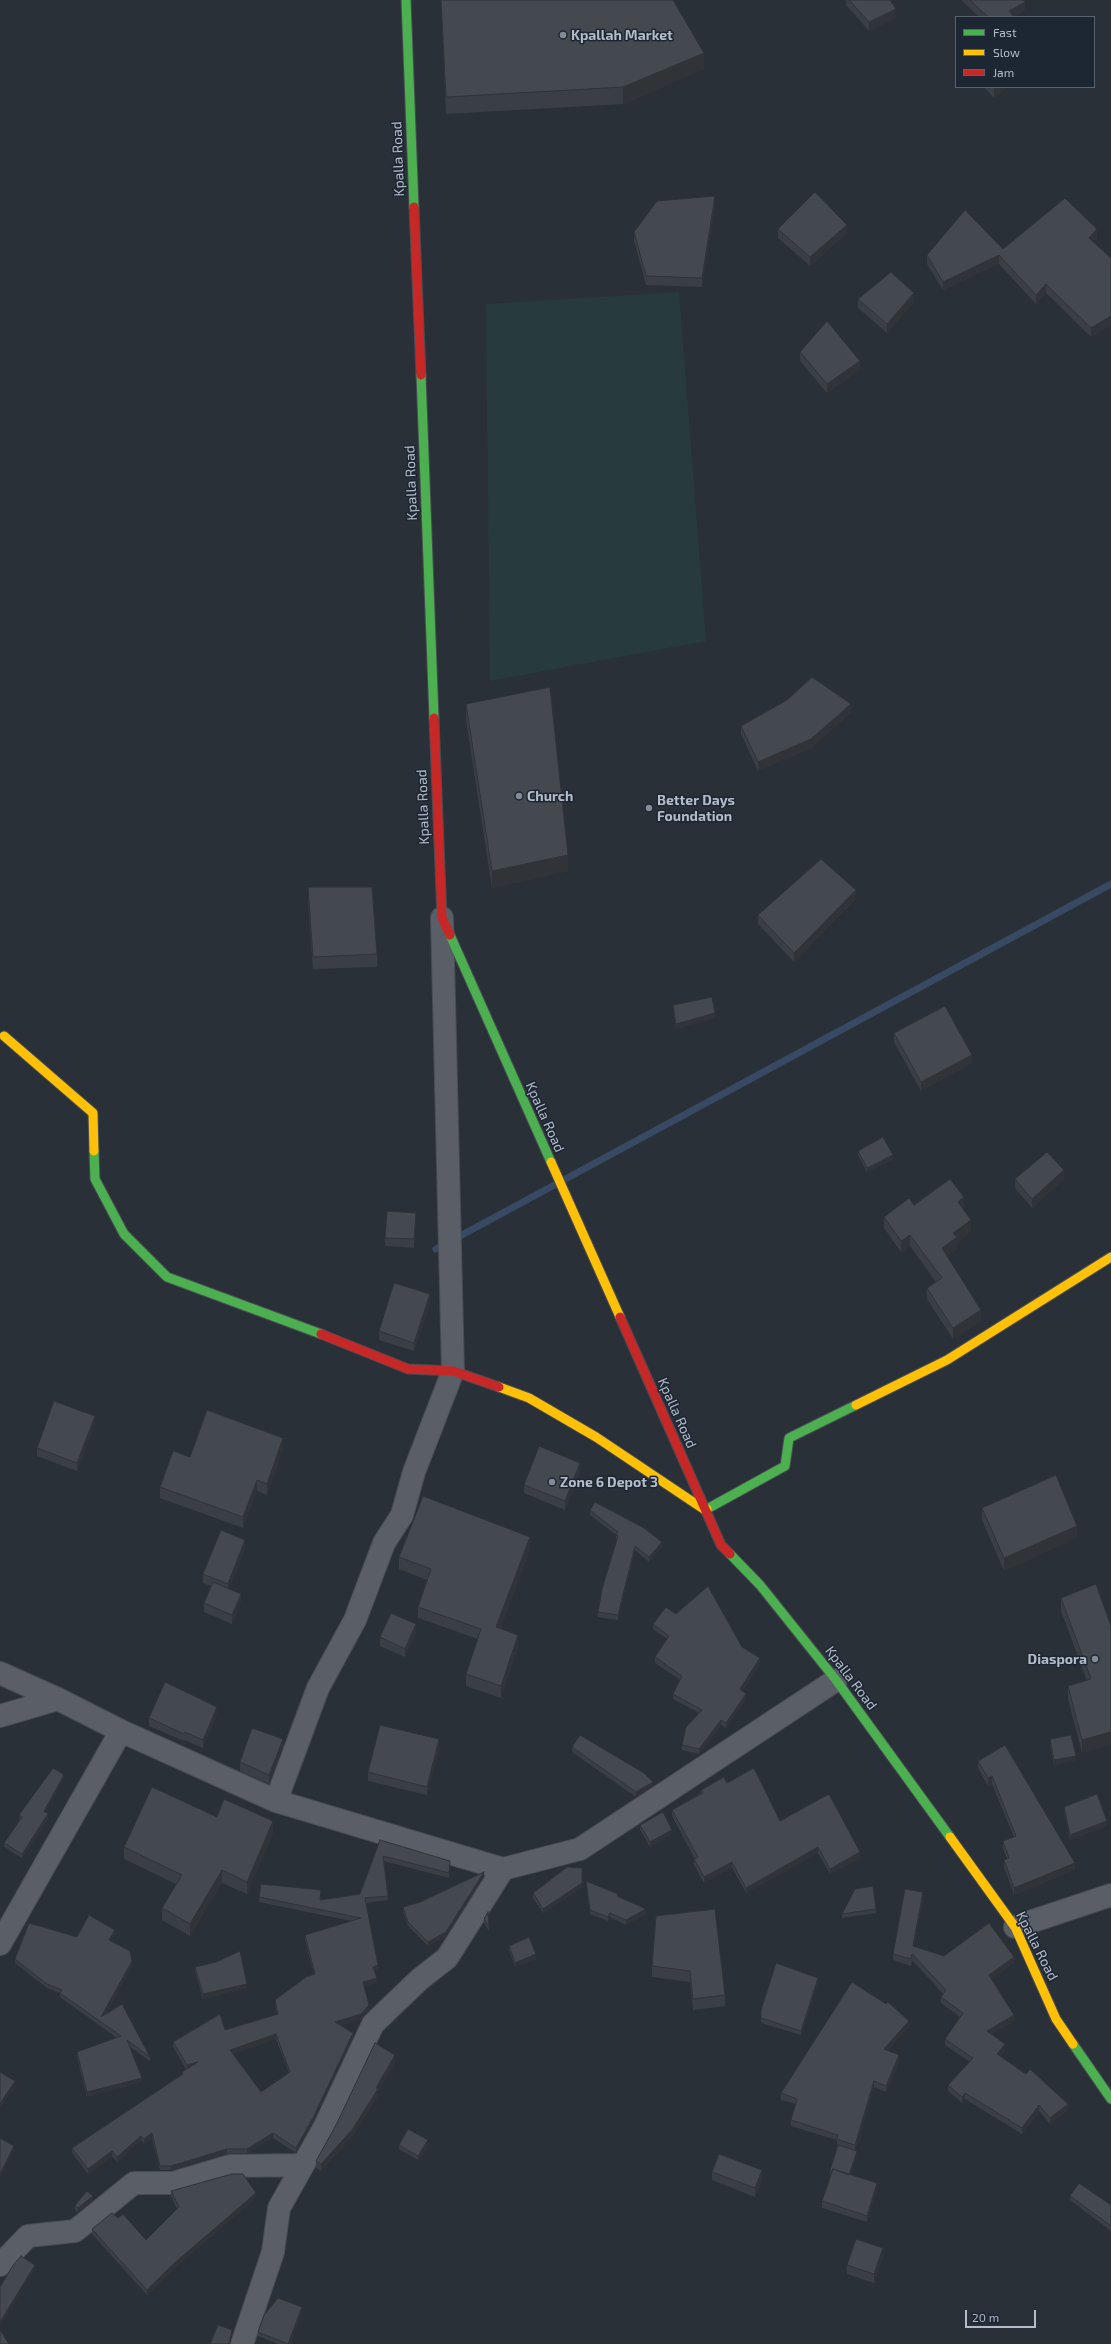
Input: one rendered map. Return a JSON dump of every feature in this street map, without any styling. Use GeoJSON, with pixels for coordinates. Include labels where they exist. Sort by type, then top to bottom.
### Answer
{"type":"FeatureCollection","features":[{"type":"Feature","properties":{"kind":"street","name":"Kpalla Road"},"geometry":{"type":"LineString","coordinates":[[406,0],[442,918],[721,1545],[760,1585],[836,1680],[1015,1927],[1056,2019],[1111,2099]]}},
{"type":"Feature","properties":{"kind":"street"},"geometry":{"type":"LineString","coordinates":[[276,1801],[318,1688],[355,1620],[384,1543],[402,1515],[414,1472],[453,1371],[442,918]]}},
{"type":"Feature","properties":{"kind":"street"},"geometry":{"type":"LineString","coordinates":[[1,1033],[93,1113],[95,1180],[124,1234],[167,1277],[300,1325],[408,1369],[453,1371],[529,1398],[596,1437],[705,1510],[784,1466],[789,1438],[947,1360],[1111,1257]]}},
{"type":"Feature","properties":{"kind":"street"},"geometry":{"type":"LineString","coordinates":[[0,1673],[58,1699],[121,1731],[276,1801],[503,1869],[580,1849],[836,1680]]}},
{"type":"Feature","properties":{"kind":"street"},"geometry":{"type":"LineString","coordinates":[[0,1716],[58,1699]]}},
{"type":"Feature","properties":{"kind":"street"},"geometry":{"type":"LineString","coordinates":[[0,1944],[121,1731]]}},
{"type":"Feature","properties":{"kind":"street"},"geometry":{"type":"LineString","coordinates":[[242,2344],[273,2252],[279,2208],[325,2126],[373,2024],[420,1979],[447,1958],[503,1869]]}},
{"type":"Feature","properties":{"kind":"street"},"geometry":{"type":"LineString","coordinates":[[1015,1927],[1111,1895]]}},
{"type":"Feature","properties":{"kind":"street"},"geometry":{"type":"LineString","coordinates":[[0,2265],[28,2236],[75,2232],[134,2183],[173,2183],[230,2166],[303,2165]]}},
{"type":"Feature","properties":{"kind":"green space"},"geometry":{"type":"Polygon","coordinates":[[[679,292],[706,641],[490,681],[486,304],[679,292]]]}},
{"type":"Feature","properties":{"kind":"building","name":"Kpallah Market"},"geometry":{"type":"Polygon","coordinates":[[[441,0],[673,0],[704,53],[623,87],[446,97],[441,0]]]}},
{"type":"Feature","properties":{"kind":"building"},"geometry":{"type":"Polygon","coordinates":[[[849,0],[890,0],[896,9],[869,22],[849,0]]]}},
{"type":"Feature","properties":{"kind":"building"},"geometry":{"type":"Polygon","coordinates":[[[970,0],[1023,0],[1025,2],[1009,11],[1013,16],[987,16],[970,0]]]}},
{"type":"Feature","properties":{"kind":"building"},"geometry":{"type":"Polygon","coordinates":[[[815,192],[847,225],[810,257],[778,229],[815,192]]]}},
{"type":"Feature","properties":{"kind":"building"},"geometry":{"type":"Polygon","coordinates":[[[715,196],[702,278],[646,276],[634,232],[657,201],[715,196]]]}},
{"type":"Feature","properties":{"kind":"building"},"geometry":{"type":"Polygon","coordinates":[[[1065,198],[1097,229],[1089,238],[1111,258],[1111,316],[1091,328],[1046,284],[1036,295],[999,255],[943,282],[927,255],[965,210],[1003,249],[1065,198]]]}},
{"type":"Feature","properties":{"kind":"building"},"geometry":{"type":"Polygon","coordinates":[[[891,272],[914,293],[887,324],[858,299],[891,272]]]}},
{"type":"Feature","properties":{"kind":"building"},"geometry":{"type":"Polygon","coordinates":[[[827,321],[860,361],[827,384],[800,352],[827,321]]]}},
{"type":"Feature","properties":{"kind":"building"},"geometry":{"type":"Polygon","coordinates":[[[812,677],[851,704],[811,739],[758,762],[741,726],[787,700],[812,677]]]}},
{"type":"Feature","properties":{"kind":"building","name":"Church"},"geometry":{"type":"Polygon","coordinates":[[[550,687],[568,855],[492,871],[466,704],[550,687]]]}},
{"type":"Feature","properties":{"kind":"building"},"geometry":{"type":"Polygon","coordinates":[[[821,859],[856,890],[794,953],[758,915],[821,859]]]}},
{"type":"Feature","properties":{"kind":"building"},"geometry":{"type":"Polygon","coordinates":[[[308,887],[372,887],[377,954],[313,957],[308,887]]]}},
{"type":"Feature","properties":{"kind":"building"},"geometry":{"type":"Polygon","coordinates":[[[712,997],[715,1013],[676,1024],[673,1005],[712,997]]]}},
{"type":"Feature","properties":{"kind":"building"},"geometry":{"type":"Polygon","coordinates":[[[945,1006],[972,1055],[921,1082],[894,1033],[945,1006]]]}},
{"type":"Feature","properties":{"kind":"building"},"geometry":{"type":"Polygon","coordinates":[[[883,1137],[893,1155],[867,1168],[858,1151],[883,1137]]]}},
{"type":"Feature","properties":{"kind":"building"},"geometry":{"type":"Polygon","coordinates":[[[1047,1152],[1064,1170],[1032,1199],[1015,1179],[1047,1152]]]}},
{"type":"Feature","properties":{"kind":"building"},"geometry":{"type":"Polygon","coordinates":[[[950,1179],[964,1197],[958,1202],[971,1220],[953,1233],[957,1237],[942,1248],[981,1310],[953,1328],[927,1288],[942,1278],[910,1235],[901,1241],[884,1217],[909,1198],[914,1205],[950,1179]]]}},
{"type":"Feature","properties":{"kind":"building"},"geometry":{"type":"Polygon","coordinates":[[[387,1211],[416,1213],[414,1239],[385,1238],[387,1211]]]}},
{"type":"Feature","properties":{"kind":"building"},"geometry":{"type":"Polygon","coordinates":[[[394,1283],[430,1294],[414,1343],[379,1331],[394,1283]]]}},
{"type":"Feature","properties":{"kind":"building"},"geometry":{"type":"Polygon","coordinates":[[[54,1401],[95,1416],[77,1463],[37,1448],[54,1401]]]}},
{"type":"Feature","properties":{"kind":"building"},"geometry":{"type":"Polygon","coordinates":[[[207,1410],[283,1438],[267,1484],[257,1480],[243,1517],[160,1487],[173,1451],[190,1457],[207,1410]]]}},
{"type":"Feature","properties":{"kind":"building","name":"Zone 6 Depot 3"},"geometry":{"type":"Polygon","coordinates":[[[539,1446],[580,1463],[565,1501],[524,1485],[539,1446]]]}},
{"type":"Feature","properties":{"kind":"building"},"geometry":{"type":"Polygon","coordinates":[[[1056,1475],[1077,1526],[1004,1558],[982,1508],[1056,1475]]]}},
{"type":"Feature","properties":{"kind":"building"},"geometry":{"type":"Polygon","coordinates":[[[423,1496],[530,1537],[496,1627],[518,1635],[501,1686],[466,1674],[481,1629],[418,1607],[431,1569],[399,1557],[423,1496]]]}},
{"type":"Feature","properties":{"kind":"building"},"geometry":{"type":"Polygon","coordinates":[[[595,1502],[644,1528],[662,1542],[649,1557],[635,1546],[618,1615],[598,1612],[602,1589],[618,1532],[590,1510],[595,1502]]]}},
{"type":"Feature","properties":{"kind":"building"},"geometry":{"type":"Polygon","coordinates":[[[221,1530],[245,1540],[228,1584],[203,1574],[221,1530]]]}},
{"type":"Feature","properties":{"kind":"building"},"geometry":{"type":"Polygon","coordinates":[[[213,1582],[241,1594],[232,1615],[204,1603],[213,1582]]]}},
{"type":"Feature","properties":{"kind":"building"},"geometry":{"type":"Polygon","coordinates":[[[1096,1584],[1111,1626],[1111,1732],[1082,1740],[1068,1686],[1091,1679],[1061,1598],[1096,1584]]]}},
{"type":"Feature","properties":{"kind":"building"},"geometry":{"type":"Polygon","coordinates":[[[708,1586],[742,1647],[760,1658],[740,1689],[746,1694],[726,1723],[721,1720],[699,1749],[682,1745],[686,1727],[702,1710],[673,1694],[682,1676],[655,1657],[669,1636],[653,1624],[666,1607],[676,1614],[708,1586]]]}},
{"type":"Feature","properties":{"kind":"building"},"geometry":{"type":"Polygon","coordinates":[[[391,1613],[416,1624],[405,1649],[380,1637],[391,1613]]]}},
{"type":"Feature","properties":{"kind":"building"},"geometry":{"type":"Polygon","coordinates":[[[165,1682],[217,1707],[203,1740],[185,1732],[184,1734],[149,1718],[165,1682]]]}},
{"type":"Feature","properties":{"kind":"building"},"geometry":{"type":"Polygon","coordinates":[[[380,1725],[439,1739],[427,1787],[368,1772],[380,1725]]]}},
{"type":"Feature","properties":{"kind":"building"},"geometry":{"type":"Polygon","coordinates":[[[252,1728],[283,1739],[269,1775],[240,1762],[252,1728]]]}},
{"type":"Feature","properties":{"kind":"building"},"geometry":{"type":"Polygon","coordinates":[[[580,1735],[644,1773],[653,1782],[636,1792],[572,1747],[580,1735]]]}},
{"type":"Feature","properties":{"kind":"building"},"geometry":{"type":"Polygon","coordinates":[[[1071,1735],[1076,1756],[1054,1760],[1050,1739],[1071,1735]]]}},
{"type":"Feature","properties":{"kind":"building"},"geometry":{"type":"Polygon","coordinates":[[[1005,1745],[1075,1863],[1014,1888],[1004,1860],[1009,1858],[1003,1841],[1016,1836],[992,1776],[988,1778],[978,1761],[1005,1745]]]}},
{"type":"Feature","properties":{"kind":"building"},"geometry":{"type":"Polygon","coordinates":[[[53,1768],[64,1775],[44,1811],[48,1814],[22,1854],[4,1843],[22,1817],[19,1815],[53,1768]]]}},
{"type":"Feature","properties":{"kind":"building"},"geometry":{"type":"Polygon","coordinates":[[[754,1768],[780,1821],[829,1794],[860,1852],[830,1869],[818,1847],[746,1888],[732,1862],[704,1877],[694,1859],[698,1857],[672,1810],[703,1793],[701,1790],[724,1777],[727,1783],[754,1768]]]}},
{"type":"Feature","properties":{"kind":"building"},"geometry":{"type":"Polygon","coordinates":[[[152,1787],[217,1817],[224,1799],[273,1821],[247,1882],[222,1870],[190,1924],[162,1908],[182,1875],[124,1847],[152,1787]]]}},
{"type":"Feature","properties":{"kind":"building"},"geometry":{"type":"Polygon","coordinates":[[[1097,1794],[1107,1821],[1070,1835],[1064,1807],[1097,1794]]]}},
{"type":"Feature","properties":{"kind":"building"},"geometry":{"type":"Polygon","coordinates":[[[663,1812],[672,1830],[650,1842],[640,1825],[663,1812]]]}},
{"type":"Feature","properties":{"kind":"building"},"geometry":{"type":"Polygon","coordinates":[[[380,1840],[450,1861],[449,1873],[383,1856],[388,1896],[365,1898],[378,1965],[373,1967],[377,1978],[363,1982],[369,2005],[361,2014],[335,2022],[353,2033],[314,2116],[296,2148],[273,2133],[247,2149],[227,2149],[171,2166],[160,2166],[152,2133],[144,2139],[141,2136],[117,2157],[112,2151],[88,2169],[72,2148],[183,2074],[182,2072],[198,2062],[187,2065],[173,2042],[220,2014],[225,2030],[278,2014],[275,2000],[306,1977],[315,1974],[305,1935],[361,1918],[259,1897],[261,1884],[321,1890],[320,1900],[360,1894],[380,1840]],[[276,2034],[230,2050],[261,2092],[290,2072],[276,2034]]]}},
{"type":"Feature","properties":{"kind":"building"},"geometry":{"type":"Polygon","coordinates":[[[567,1867],[582,1868],[582,1883],[543,1909],[533,1893],[567,1867]]]}},
{"type":"Feature","properties":{"kind":"building"},"geometry":{"type":"Polygon","coordinates":[[[484,1872],[446,1932],[428,1942],[408,1922],[403,1907],[420,1902],[484,1872]]]}},
{"type":"Feature","properties":{"kind":"building"},"geometry":{"type":"Polygon","coordinates":[[[586,1881],[618,1894],[617,1896],[646,1909],[626,1920],[610,1913],[608,1917],[590,1910],[586,1881]]]}},
{"type":"Feature","properties":{"kind":"building"},"geometry":{"type":"Polygon","coordinates":[[[873,1886],[876,1909],[842,1914],[855,1889],[873,1886]]]}},
{"type":"Feature","properties":{"kind":"building"},"geometry":{"type":"Polygon","coordinates":[[[905,1889],[923,1892],[913,1946],[944,1956],[989,1923],[1014,1957],[989,1975],[1014,2015],[987,2031],[1005,2044],[997,2054],[1026,2074],[1030,2069],[1068,2104],[1050,2118],[1039,2105],[1022,2128],[965,2093],[962,2097],[948,2085],[973,2058],[945,2039],[963,2013],[941,1997],[946,1990],[912,1954],[911,1959],[893,1954],[905,1889]]]}},
{"type":"Feature","properties":{"kind":"building"},"geometry":{"type":"Polygon","coordinates":[[[715,1909],[725,1995],[693,1999],[690,1971],[652,1966],[656,1916],[715,1909]]]}},
{"type":"Feature","properties":{"kind":"building"},"geometry":{"type":"Polygon","coordinates":[[[488,1912],[489,1927],[484,1919],[488,1912]]]}},
{"type":"Feature","properties":{"kind":"building"},"geometry":{"type":"Polygon","coordinates":[[[89,1915],[115,1930],[109,1940],[130,1951],[132,1961],[101,2017],[122,2004],[150,2057],[127,2040],[142,2078],[87,2092],[77,2052],[121,2036],[60,1993],[62,1990],[47,1984],[15,1959],[29,1923],[77,1937],[89,1915]]]}},
{"type":"Feature","properties":{"kind":"building"},"geometry":{"type":"Polygon","coordinates":[[[529,1937],[536,1954],[515,1963],[509,1946],[529,1937]]]}},
{"type":"Feature","properties":{"kind":"building"},"geometry":{"type":"Polygon","coordinates":[[[240,1951],[247,1984],[203,1994],[195,1967],[216,1962],[240,1951]]]}},
{"type":"Feature","properties":{"kind":"building"},"geometry":{"type":"Polygon","coordinates":[[[776,1963],[818,1978],[801,2031],[761,2018],[761,2010],[776,1963]]]}},
{"type":"Feature","properties":{"kind":"building"},"geometry":{"type":"Polygon","coordinates":[[[852,1982],[886,2004],[888,2002],[909,2021],[884,2049],[899,2055],[886,2086],[874,2081],[855,2145],[837,2139],[838,2135],[791,2120],[797,2099],[781,2093],[852,1982]]]}},
{"type":"Feature","properties":{"kind":"building"},"geometry":{"type":"Polygon","coordinates":[[[375,2043],[395,2055],[376,2088],[378,2089],[352,2130],[321,2164],[316,2161],[336,2125],[375,2043]]]}},
{"type":"Feature","properties":{"kind":"building"},"geometry":{"type":"Polygon","coordinates":[[[0,2072],[15,2081],[0,2104],[0,2072]]]}},
{"type":"Feature","properties":{"kind":"building"},"geometry":{"type":"Polygon","coordinates":[[[408,2129],[428,2140],[418,2156],[399,2145],[408,2129]]]}},
{"type":"Feature","properties":{"kind":"building"},"geometry":{"type":"Polygon","coordinates":[[[0,2138],[14,2146],[0,2174],[0,2138]]]}},
{"type":"Feature","properties":{"kind":"building"},"geometry":{"type":"Polygon","coordinates":[[[838,2145],[857,2151],[849,2175],[833,2169],[832,2171],[830,2170],[838,2145]]]}},
{"type":"Feature","properties":{"kind":"building"},"geometry":{"type":"Polygon","coordinates":[[[719,2154],[762,2170],[755,2188],[712,2172],[719,2154]]]}},
{"type":"Feature","properties":{"kind":"building"},"geometry":{"type":"Polygon","coordinates":[[[833,2169],[877,2183],[867,2216],[822,2201],[833,2169]]]}},
{"type":"Feature","properties":{"kind":"building"},"geometry":{"type":"Polygon","coordinates":[[[232,2174],[243,2174],[256,2193],[171,2266],[147,2290],[92,2229],[112,2213],[118,2218],[123,2214],[146,2240],[179,2207],[171,2191],[232,2174]]]}},
{"type":"Feature","properties":{"kind":"building"},"geometry":{"type":"Polygon","coordinates":[[[1079,2183],[1111,2205],[1111,2226],[1070,2196],[1079,2183]]]}},
{"type":"Feature","properties":{"kind":"building"},"geometry":{"type":"Polygon","coordinates":[[[87,2191],[93,2196],[78,2208],[75,2205],[87,2191]]]}},
{"type":"Feature","properties":{"kind":"building"},"geometry":{"type":"Polygon","coordinates":[[[856,2239],[883,2248],[874,2274],[847,2265],[856,2239]]]}},
{"type":"Feature","properties":{"kind":"building"},"geometry":{"type":"Polygon","coordinates":[[[21,2256],[35,2265],[0,2322],[0,2287],[14,2264],[21,2256]]]}},
{"type":"Feature","properties":{"kind":"building"},"geometry":{"type":"Polygon","coordinates":[[[278,2298],[302,2307],[288,2344],[258,2332],[264,2315],[278,2298]]]}},
{"type":"Feature","properties":{"kind":"building"},"geometry":{"type":"Polygon","coordinates":[[[218,2325],[232,2330],[229,2344],[210,2344],[218,2325]]]}},
{"type":"Feature","properties":{"kind":"building"},"geometry":{"type":"Polygon","coordinates":[[[0,2330],[9,2344],[0,2344],[0,2330]]]}},
{"type":"Feature","properties":{"kind":"waterway"},"geometry":{"type":"LineString","coordinates":[[436,1249],[1111,884]]}},
{"type":"Feature","properties":{"kind":"traffic: fast"},"geometry":{"type":"LineString","coordinates":[[406,0],[414,207]]}},
{"type":"Feature","properties":{"kind":"traffic: fast"},"geometry":{"type":"LineString","coordinates":[[421,375],[434,718]]}},
{"type":"Feature","properties":{"kind":"traffic: fast"},"geometry":{"type":"LineString","coordinates":[[450,935],[551,1162]]}},
{"type":"Feature","properties":{"kind":"traffic: fast"},"geometry":{"type":"LineString","coordinates":[[94,1151],[95,1179],[124,1234],[167,1277],[321,1334]]}},
{"type":"Feature","properties":{"kind":"traffic: fast"},"geometry":{"type":"LineString","coordinates":[[707,1509],[785,1466],[789,1438],[856,1405]]}},
{"type":"Feature","properties":{"kind":"traffic: fast"},"geometry":{"type":"LineString","coordinates":[[730,1554],[760,1585],[836,1680],[950,1837]]}},
{"type":"Feature","properties":{"kind":"traffic: fast"},"geometry":{"type":"LineString","coordinates":[[1073,2044],[1111,2099]]}},
{"type":"Feature","properties":{"kind":"traffic: slow"},"geometry":{"type":"LineString","coordinates":[[4,1036],[93,1113],[94,1151]]}},
{"type":"Feature","properties":{"kind":"traffic: slow"},"geometry":{"type":"LineString","coordinates":[[551,1162],[620,1317]]}},
{"type":"Feature","properties":{"kind":"traffic: slow"},"geometry":{"type":"LineString","coordinates":[[856,1405],[947,1360],[1111,1257]]}},
{"type":"Feature","properties":{"kind":"traffic: slow"},"geometry":{"type":"LineString","coordinates":[[499,1387],[529,1398],[596,1437],[705,1510],[707,1509]]}},
{"type":"Feature","properties":{"kind":"traffic: slow"},"geometry":{"type":"LineString","coordinates":[[950,1837],[1015,1927],[1056,2019],[1073,2044]]}},
{"type":"Feature","properties":{"kind":"traffic: jam"},"geometry":{"type":"LineString","coordinates":[[414,207],[421,375]]}},
{"type":"Feature","properties":{"kind":"traffic: jam"},"geometry":{"type":"LineString","coordinates":[[434,718],[442,918],[450,935]]}},
{"type":"Feature","properties":{"kind":"traffic: jam"},"geometry":{"type":"LineString","coordinates":[[620,1317],[721,1545],[730,1554]]}},
{"type":"Feature","properties":{"kind":"traffic: jam"},"geometry":{"type":"LineString","coordinates":[[321,1334],[408,1369],[453,1371],[499,1387]]}},
{"type":"Feature","properties":{"kind":"place","name":"Kpallah Market"},"geometry":{"type":"Point","coordinates":[563,35]}},
{"type":"Feature","properties":{"kind":"place","name":"Church"},"geometry":{"type":"Point","coordinates":[519,796]}},
{"type":"Feature","properties":{"kind":"place","name":"Better Days Foundation"},"geometry":{"type":"Point","coordinates":[649,808]}},
{"type":"Feature","properties":{"kind":"place","name":"Zone 6 Depot 3"},"geometry":{"type":"Point","coordinates":[552,1482]}},
{"type":"Feature","properties":{"kind":"place","name":"Diaspora"},"geometry":{"type":"Point","coordinates":[1095,1659]}}]}
